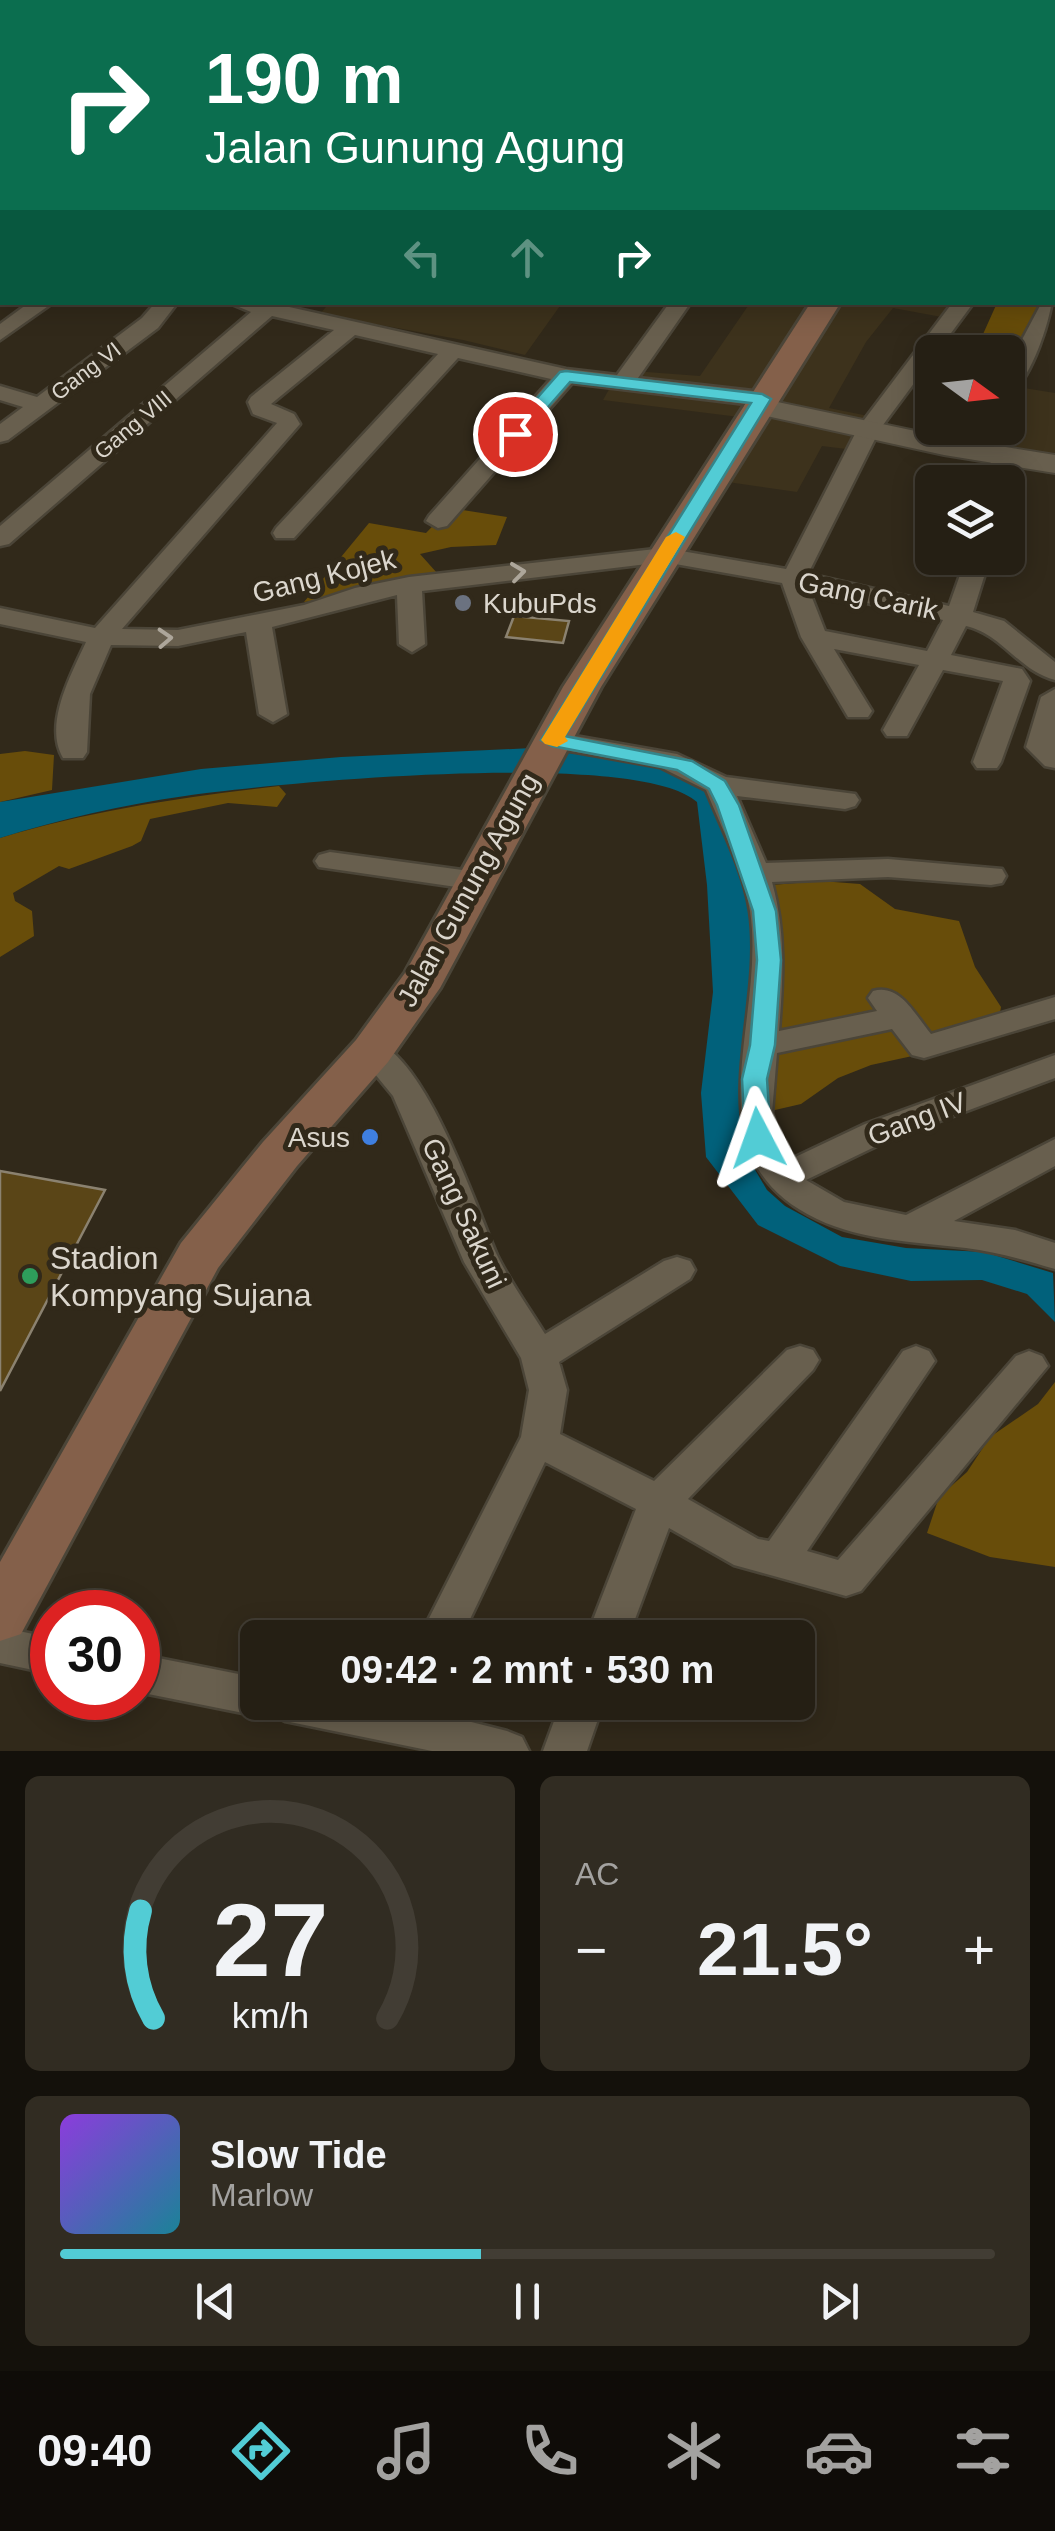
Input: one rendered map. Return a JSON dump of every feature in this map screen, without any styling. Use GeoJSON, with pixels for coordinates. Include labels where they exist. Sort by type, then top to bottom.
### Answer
{"type":"FeatureCollection","features":[{"type":"Feature","properties":{"kind":"main road","name":"Jalan Gunung Agung"},"geometry":{"type":"LineString","coordinates":[[0,1616],[200,1256],[280,1154],[372,1051],[424,978],[545,753],[664,555],[824,305]]}},
{"type":"Feature","properties":{"kind":"street"},"geometry":{"type":"LineString","coordinates":[[0,334],[40,305]]}},
{"type":"Feature","properties":{"kind":"street","name":"Gang VI"},"geometry":{"type":"LineString","coordinates":[[0,435],[150,323],[165,305]]}},
{"type":"Feature","properties":{"kind":"street"},"geometry":{"type":"LineString","coordinates":[[248,305],[566,376],[760,403],[868,428],[915,433]]}},
{"type":"Feature","properties":{"kind":"street"},"geometry":{"type":"LineString","coordinates":[[316,323],[330,305]]}},
{"type":"Feature","properties":{"kind":"street"},"geometry":{"type":"LineString","coordinates":[[623,383],[679,305]]}},
{"type":"Feature","properties":{"kind":"street"},"geometry":{"type":"LineString","coordinates":[[858,711],[814,637],[793,580],[868,428],[962,305]]}},
{"type":"Feature","properties":{"kind":"street"},"geometry":{"type":"LineString","coordinates":[[1025,354],[1051,305]]}},
{"type":"Feature","properties":{"kind":"street","name":"Gang VIII"},"geometry":{"type":"LineString","coordinates":[[0,538],[266,310]]}},
{"type":"Feature","properties":{"kind":"street"},"geometry":{"type":"LineString","coordinates":[[73,752],[76,694],[101,637],[290,424],[261,409],[259,402],[350,328]]}},
{"type":"Feature","properties":{"kind":"street"},"geometry":{"type":"LineString","coordinates":[[285,533],[454,350]]}},
{"type":"Feature","properties":{"kind":"street"},"geometry":{"type":"LineString","coordinates":[[438,521],[566,376]]}},
{"type":"Feature","properties":{"kind":"street"},"geometry":{"type":"LineString","coordinates":[[0,393],[40,405]]}},
{"type":"Feature","properties":{"kind":"street"},"geometry":{"type":"LineString","coordinates":[[983,445],[1000,465]]}},
{"type":"Feature","properties":{"kind":"street"},"geometry":{"type":"LineString","coordinates":[[1025,467],[1055,464]]}},
{"type":"Feature","properties":{"kind":"street","name":"Gang Kojek"},"geometry":{"type":"LineString","coordinates":[[0,616],[101,637],[178,638],[310,612],[364,593],[409,585],[664,555]]}},
{"type":"Feature","properties":{"kind":"street","name":"Gang Carik"},"geometry":{"type":"LineString","coordinates":[[664,555],[734,565],[959,615],[999,627],[1034,662],[1055,672]]}},
{"type":"Feature","properties":{"kind":"street"},"geometry":{"type":"LineString","coordinates":[[897,730],[959,615],[972,575]]}},
{"type":"Feature","properties":{"kind":"street"},"geometry":{"type":"LineString","coordinates":[[409,585],[412,644]]}},
{"type":"Feature","properties":{"kind":"street"},"geometry":{"type":"LineString","coordinates":[[258,623],[273,714]]}},
{"type":"Feature","properties":{"kind":"street"},"geometry":{"type":"LineString","coordinates":[[814,637],[1016,678],[987,762]]}},
{"type":"Feature","properties":{"kind":"street"},"geometry":{"type":"LineString","coordinates":[[1055,700],[1040,747],[1055,760]]}},
{"type":"Feature","properties":{"kind":"street"},"geometry":{"type":"LineString","coordinates":[[545,753],[667,760],[718,786],[845,800]]}},
{"type":"Feature","properties":{"kind":"street"},"geometry":{"type":"LineString","coordinates":[[718,786],[755,874],[765,911],[769,960],[755,1079],[758,1138],[781,1178],[834,1213],[906,1231],[1010,1238],[1055,1256]]}},
{"type":"Feature","properties":{"kind":"street"},"geometry":{"type":"LineString","coordinates":[[330,862],[477,881]]}},
{"type":"Feature","properties":{"kind":"street"},"geometry":{"type":"LineString","coordinates":[[755,874],[888,868],[991,876]]}},
{"type":"Feature","properties":{"kind":"street"},"geometry":{"type":"LineString","coordinates":[[762,1045],[892,1008],[924,1047],[1055,1008]]}},
{"type":"Feature","properties":{"kind":"street","name":"Gang Sakuni"},"geometry":{"type":"LineString","coordinates":[[372,1051],[407,1092],[440,1159],[482,1262],[539,1356],[548,1390],[539,1441]]}},
{"type":"Feature","properties":{"kind":"street","name":"Gang IV"},"geometry":{"type":"LineString","coordinates":[[781,1178],[878,1132],[1055,1066]]}},
{"type":"Feature","properties":{"kind":"street"},"geometry":{"type":"LineString","coordinates":[[906,1231],[1055,1151]]}},
{"type":"Feature","properties":{"kind":"street"},"geometry":{"type":"LineString","coordinates":[[539,1356],[677,1270]]}},
{"type":"Feature","properties":{"kind":"street"},"geometry":{"type":"LineString","coordinates":[[614,1620],[660,1502],[800,1360]]}},
{"type":"Feature","properties":{"kind":"street"},"geometry":{"type":"LineString","coordinates":[[777,1562],[916,1361]]}},
{"type":"Feature","properties":{"kind":"street"},"geometry":{"type":"LineString","coordinates":[[449,1620],[526,1459],[539,1441],[748,1552],[846,1578],[1029,1366]]}},
{"type":"Feature","properties":{"kind":"street"},"geometry":{"type":"LineString","coordinates":[[0,1645],[30,1651]]}},
{"type":"Feature","properties":{"kind":"street"},"geometry":{"type":"LineString","coordinates":[[160,1677],[240,1693]]}},
{"type":"Feature","properties":{"kind":"street"},"geometry":{"type":"LineString","coordinates":[[423,1720],[507,1751]]}},
{"type":"Feature","properties":{"kind":"street"},"geometry":{"type":"LineString","coordinates":[[564,1751],[576,1720]]}},
{"type":"Feature","properties":{"kind":"shaded area"},"geometry":{"type":"Polygon","coordinates":[[[328,305],[561,305],[525,355],[320,314],[328,305]]]}},
{"type":"Feature","properties":{"kind":"shaded area"},"geometry":{"type":"Polygon","coordinates":[[[749,305],[968,305],[958,320],[893,308],[866,342],[829,408],[888,420],[871,452],[822,446],[797,492],[714,480],[747,418],[603,400],[620,370],[700,376],[749,305]]]}},
{"type":"Feature","properties":{"kind":"shaded area"},"geometry":{"type":"Polygon","coordinates":[[[996,305],[1049,305],[1025,358],[1025,335],[983,335],[996,305]]]}},
{"type":"Feature","properties":{"kind":"shaded area"},"geometry":{"type":"Polygon","coordinates":[[[1025,388],[1055,393],[1055,453],[996,445],[1025,445],[1025,388]]]}},
{"type":"Feature","properties":{"kind":"shaded area"},"geometry":{"type":"Polygon","coordinates":[[[450,508],[507,517],[496,545],[451,547],[420,554],[437,573],[393,579],[370,594],[304,602],[369,523],[426,533],[450,508]]]}},
{"type":"Feature","properties":{"kind":"shaded area"},"geometry":{"type":"Polygon","coordinates":[[[25,751],[54,755],[52,790],[0,802],[0,754],[25,751]]]}},
{"type":"Feature","properties":{"kind":"shaded area"},"geometry":{"type":"Polygon","coordinates":[[[279,786],[286,794],[277,807],[228,803],[150,819],[141,841],[132,846],[69,869],[59,866],[13,893],[15,901],[32,911],[34,936],[0,957],[0,838],[138,806],[279,786]]]}},
{"type":"Feature","properties":{"kind":"shaded area"},"geometry":{"type":"Polygon","coordinates":[[[821,881],[860,884],[895,909],[959,921],[975,967],[1001,1007],[998,1024],[977,1042],[871,1065],[838,1078],[801,1104],[740,1118],[747,1074],[747,887],[821,881]]]}},
{"type":"Feature","properties":{"kind":"shaded area"},"geometry":{"type":"Polygon","coordinates":[[[1055,1382],[1055,1567],[990,1557],[927,1533],[939,1497],[967,1472],[990,1437],[1038,1404],[1055,1382]]]}},
{"type":"Feature","properties":{"kind":"water"},"geometry":{"type":"Polygon","coordinates":[[[532,748],[665,766],[704,782],[747,887],[758,968],[740,1118],[748,1158],[767,1190],[785,1206],[842,1237],[906,1248],[984,1252],[1053,1273],[1055,1322],[1027,1294],[982,1280],[911,1281],[840,1266],[758,1225],[706,1157],[701,1093],[713,992],[697,802],[661,786],[604,776],[532,773],[370,778],[161,800],[92,813],[0,838],[0,802],[201,769],[341,757],[532,748]]]}},
{"type":"Feature","properties":{"kind":"building"},"geometry":{"type":"Polygon","coordinates":[[[514,616],[569,621],[563,643],[506,637],[514,616]]]}},
{"type":"Feature","properties":{"kind":"building","name":"Stadion Kompyang Sujana"},"geometry":{"type":"Polygon","coordinates":[[[0,1171],[105,1190],[0,1391],[0,1171]]]}},
{"type":"Feature","properties":{"kind":"slow traffic"},"geometry":{"type":"LineString","coordinates":[[557,741],[552,740],[582,687],[676,537]]}},
{"type":"Feature","properties":{"kind":"place","name":"KubuPds"},"geometry":{"type":"Point","coordinates":[463,603]}},
{"type":"Feature","properties":{"kind":"place","name":"Asus"},"geometry":{"type":"Point","coordinates":[370,1137]}},
{"type":"Feature","properties":{"kind":"place","name":"Stadion Kompyang Sujana"},"geometry":{"type":"Point","coordinates":[30,1276]}},
{"type":"Feature","properties":{"kind":"route"},"geometry":{"type":"LineString","coordinates":[[515,434],[566,376],[762,399],[552,740],[684,765],[718,786],[728,805],[765,911],[769,960],[755,1079],[758,1138]]}}]}
